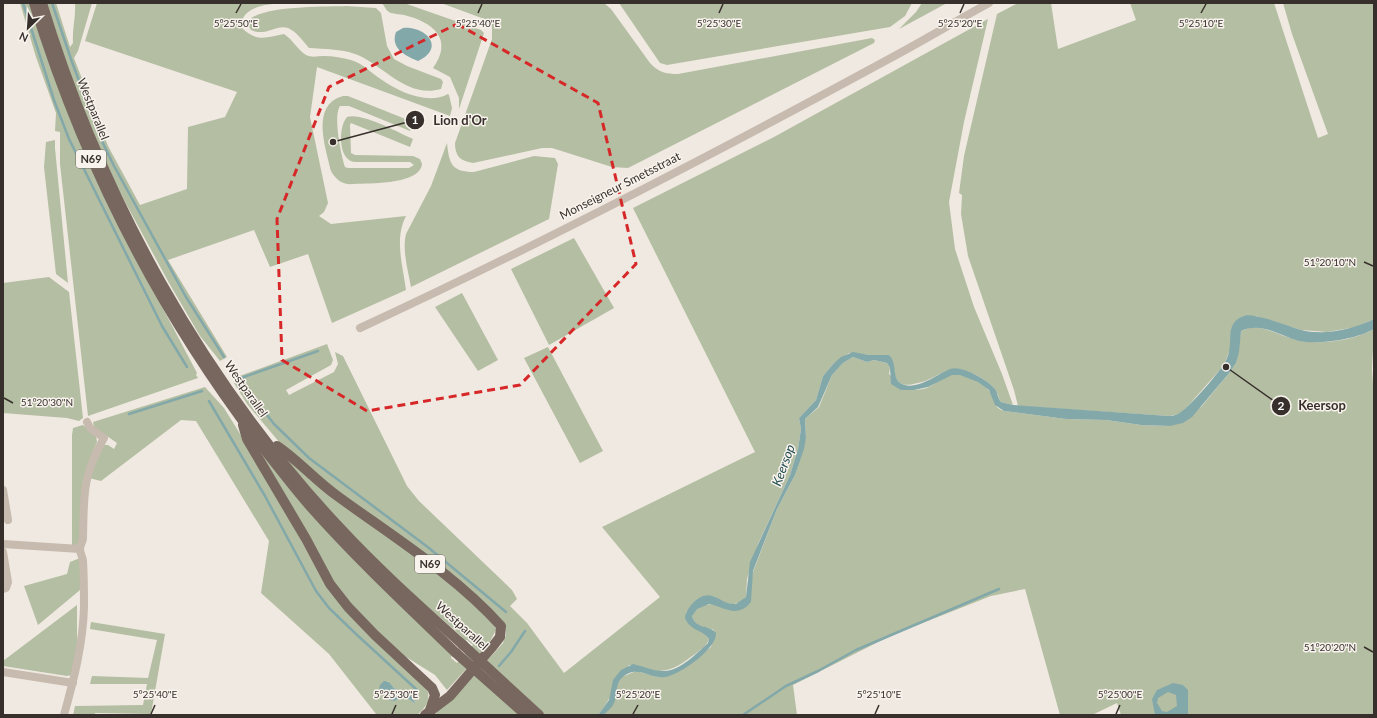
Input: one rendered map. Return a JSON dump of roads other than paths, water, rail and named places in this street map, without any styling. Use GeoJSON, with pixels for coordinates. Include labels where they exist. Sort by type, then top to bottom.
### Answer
{"type":"FeatureCollection","features":[{"type":"Feature","properties":{"kind":"main road","name":"Westparallel"},"geometry":{"type":"LineString","coordinates":[[34,3],[49,50],[76,124],[116,213],[166,306],[216,378],[341,529],[390,580],[539,715]]}},
{"type":"Feature","properties":{"kind":"main road","name":"Westparallel"},"geometry":{"type":"LineString","coordinates":[[42,3],[69,85],[108,178],[158,276],[216,378],[242,420],[285,476],[330,529],[456,653],[526,715]]}},
{"type":"Feature","properties":{"kind":"main road","name":"N69"},"geometry":{"type":"LineString","coordinates":[[242,420],[247,439],[306,539],[330,584],[348,607],[432,688],[435,695],[427,713]]}},
{"type":"Feature","properties":{"kind":"main road","name":"N69"},"geometry":{"type":"LineString","coordinates":[[265,438],[281,449],[325,487],[400,540],[462,590],[501,626],[500,637],[494,646],[450,696],[427,713]]}},
{"type":"Feature","properties":{"kind":"street","name":"Monseigneur Smetsstraat"},"geometry":{"type":"LineString","coordinates":[[360,328],[566,227],[888,60],[989,3]]}},
{"type":"Feature","properties":{"kind":"street"},"geometry":{"type":"LineString","coordinates":[[64,715],[78,660],[83,618],[83,557],[80,549],[83,539],[82,519],[86,478],[93,457],[104,438],[90,428],[87,422]]}},
{"type":"Feature","properties":{"kind":"street"},"geometry":{"type":"LineString","coordinates":[[3,490],[8,520]]}},
{"type":"Feature","properties":{"kind":"street"},"geometry":{"type":"LineString","coordinates":[[3,544],[80,549]]}},
{"type":"Feature","properties":{"kind":"street"},"geometry":{"type":"LineString","coordinates":[[3,552],[8,582],[4,588]]}},
{"type":"Feature","properties":{"kind":"street"},"geometry":{"type":"LineString","coordinates":[[3,672],[73,683]]}},
{"type":"Feature","properties":{"kind":"water"},"geometry":{"type":"Polygon","coordinates":[[[403,28],[419,30],[430,39],[432,44],[431,50],[426,56],[418,61],[408,57],[400,51],[395,43],[396,32],[403,28]]]}},
{"type":"Feature","properties":{"kind":"water"},"geometry":{"type":"Polygon","coordinates":[[[1247,315],[1268,319],[1310,332],[1329,332],[1339,330],[1357,326],[1374,319],[1374,329],[1358,336],[1327,342],[1299,341],[1263,328],[1248,328],[1241,331],[1239,352],[1236,363],[1230,372],[1192,417],[1183,423],[1170,426],[1141,425],[1106,420],[1066,419],[1004,411],[995,405],[989,390],[978,382],[960,375],[952,375],[928,387],[914,390],[901,390],[891,384],[890,368],[887,363],[874,360],[867,362],[853,357],[843,363],[832,375],[818,407],[805,419],[806,438],[804,449],[795,475],[777,509],[753,571],[751,602],[741,610],[736,611],[709,604],[697,609],[692,616],[696,623],[713,630],[716,633],[715,639],[704,653],[679,672],[665,677],[641,672],[632,672],[627,674],[619,681],[616,699],[612,706],[604,715],[598,715],[609,700],[613,680],[621,670],[633,664],[655,670],[669,670],[681,665],[693,657],[708,643],[709,639],[703,633],[693,628],[685,618],[688,610],[694,602],[707,595],[736,604],[746,597],[750,562],[790,475],[798,449],[801,429],[799,418],[816,400],[823,376],[841,357],[853,352],[869,355],[889,355],[892,358],[895,375],[899,382],[908,386],[920,384],[950,369],[961,369],[980,377],[991,385],[1001,402],[1013,405],[1170,416],[1183,411],[1205,388],[1219,370],[1227,358],[1234,322],[1247,315]]]}},
{"type":"Feature","properties":{"kind":"water"},"geometry":{"type":"Polygon","coordinates":[[[384,681],[389,682],[394,688],[411,696],[416,704],[407,698],[401,697],[395,701],[389,700],[379,689],[380,685],[384,681]]]}},
{"type":"Feature","properties":{"kind":"water"},"geometry":{"type":"Polygon","coordinates":[[[1173,683],[1183,685],[1188,690],[1188,715],[1155,715],[1152,699],[1157,690],[1173,683]],[[1168,692],[1158,698],[1157,703],[1162,711],[1167,712],[1177,706],[1176,695],[1168,692]]]}},
{"type":"Feature","properties":{"kind":"waterway"},"geometry":{"type":"LineString","coordinates":[[23,3],[54,100],[69,139],[162,326],[187,367]]}},
{"type":"Feature","properties":{"kind":"waterway"},"geometry":{"type":"LineString","coordinates":[[52,3],[101,139],[113,164],[186,297],[224,357]]}},
{"type":"Feature","properties":{"kind":"waterway"},"geometry":{"type":"LineString","coordinates":[[241,378],[318,351]]}},
{"type":"Feature","properties":{"kind":"waterway"},"geometry":{"type":"LineString","coordinates":[[246,388],[274,424],[309,458],[429,548],[506,612]]}},
{"type":"Feature","properties":{"kind":"waterway"},"geometry":{"type":"LineString","coordinates":[[129,414],[202,391]]}},
{"type":"Feature","properties":{"kind":"waterway"},"geometry":{"type":"LineString","coordinates":[[209,401],[265,496],[316,591],[329,608],[417,690]]}},
{"type":"Feature","properties":{"kind":"waterway"},"geometry":{"type":"LineString","coordinates":[[743,715],[786,686],[818,671],[856,650],[999,589]]}},
{"type":"Feature","properties":{"kind":"waterway"},"geometry":{"type":"LineString","coordinates":[[499,666],[511,652],[525,631]]}},
{"type":"Feature","properties":{"kind":"place","name":"Lion d'Or"},"geometry":{"type":"Point","coordinates":[333,142]}},
{"type":"Feature","properties":{"kind":"place","name":"Keersop"},"geometry":{"type":"Point","coordinates":[1226,367]}}]}
